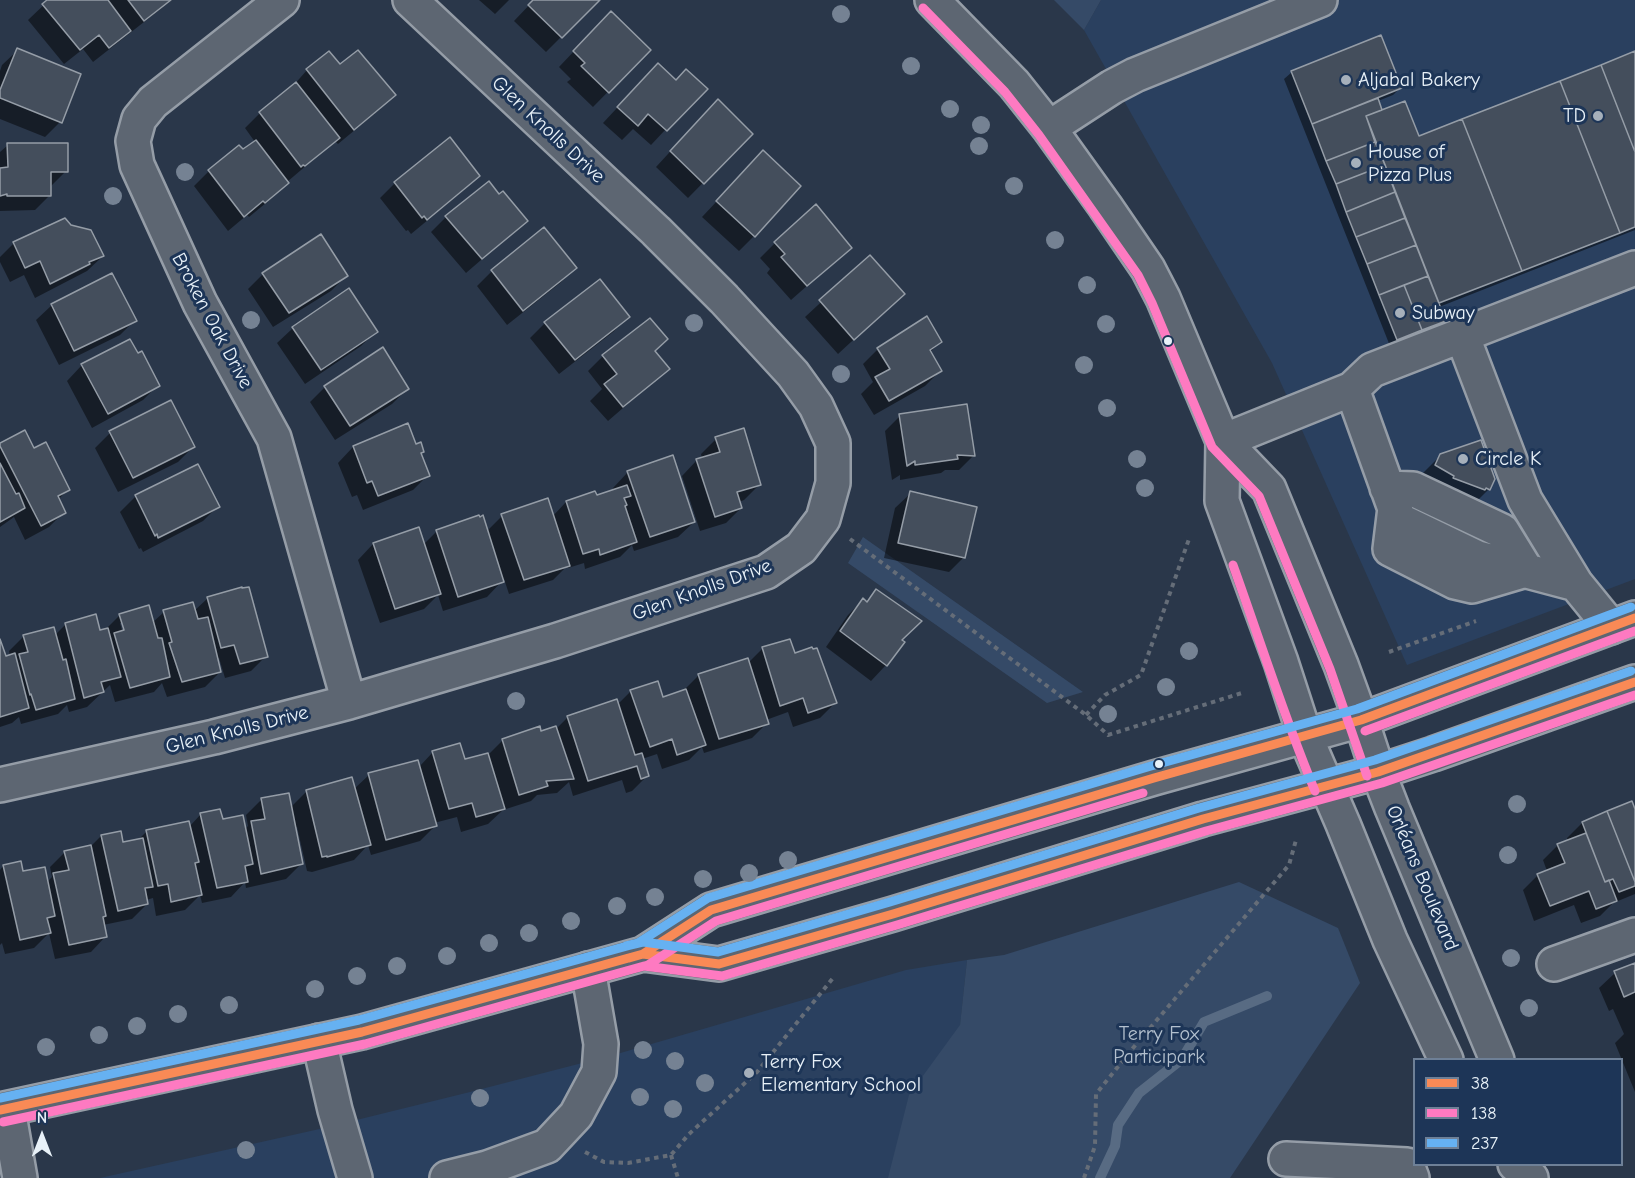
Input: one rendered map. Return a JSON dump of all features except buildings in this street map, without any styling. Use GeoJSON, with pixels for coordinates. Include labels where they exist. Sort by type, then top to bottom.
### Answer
{"type":"FeatureCollection","features":[{"type":"Feature","properties":{"kind":"street","name":"Broken Oak Drive"},"geometry":{"type":"LineString","coordinates":[[282,0],[153,102],[139,119],[133,141],[137,165],[145,186],[200,303],[274,438],[349,702]]}},
{"type":"Feature","properties":{"kind":"street","name":"Glen Knolls Drive"},"geometry":{"type":"LineString","coordinates":[[0,785],[214,737],[349,702],[555,641],[766,572],[801,548],[823,519],[833,483],[833,443],[816,406],[793,374],[724,299],[656,231],[410,0]]}},
{"type":"Feature","properties":{"kind":"street","name":"Orléans Boulevard"},"geometry":{"type":"LineString","coordinates":[[932,0],[1014,84],[1105,206],[1148,269],[1223,441],[1269,489],[1341,665],[1378,772],[1497,1058]]}},
{"type":"Feature","properties":{"kind":"street"},"geometry":{"type":"LineString","coordinates":[[1049,128],[1112,87],[1135,75],[1320,0]]}},
{"type":"Feature","properties":{"kind":"street"},"geometry":{"type":"LineString","coordinates":[[1223,441],[1352,389],[1372,370],[1635,268]]}},
{"type":"Feature","properties":{"kind":"street"},"geometry":{"type":"LineString","coordinates":[[1462,335],[1525,500],[1576,584],[1623,622]]}},
{"type":"Feature","properties":{"kind":"street"},"geometry":{"type":"LineString","coordinates":[[1352,389],[1391,498],[1390,549],[1455,582],[1472,586],[1526,570],[1576,584]]}},
{"type":"Feature","properties":{"kind":"street","name":"Orléans Boulevard"},"geometry":{"type":"LineString","coordinates":[[1223,441],[1222,501],[1281,662],[1305,736],[1390,940],[1446,1058]]}},
{"type":"Feature","properties":{"kind":"street"},"geometry":{"type":"LineString","coordinates":[[1391,498],[1413,489],[1502,531],[1526,570]]}},
{"type":"Feature","properties":{"kind":"street"},"geometry":{"type":"LineString","coordinates":[[20,1178],[4,1110],[362,1032],[644,954],[711,910],[1154,778],[1361,720],[1623,622]]}},
{"type":"Feature","properties":{"kind":"street"},"geometry":{"type":"LineString","coordinates":[[644,954],[719,964],[893,914],[1203,819],[1378,772],[1635,682]]}},
{"type":"Feature","properties":{"kind":"street"},"geometry":{"type":"LineString","coordinates":[[1554,964],[1635,935]]}},
{"type":"Feature","properties":{"kind":"street"},"geometry":{"type":"LineString","coordinates":[[447,1178],[487,1168],[547,1146],[576,1115],[598,1072],[601,1044],[588,969]]}},
{"type":"Feature","properties":{"kind":"street"},"geometry":{"type":"LineString","coordinates":[[319,1041],[335,1110],[355,1178]]}},
{"type":"Feature","properties":{"kind":"street"},"geometry":{"type":"LineString","coordinates":[[1286,1160],[1407,1166],[1412,1178]]}},
{"type":"Feature","properties":{"kind":"street"},"geometry":{"type":"LineString","coordinates":[[1517,1166],[1531,1178]]}},
{"type":"Feature","properties":{"kind":"path"},"geometry":{"type":"LineString","coordinates":[[823,519],[1086,715],[1108,735],[1245,692]]}},
{"type":"Feature","properties":{"kind":"path"},"geometry":{"type":"LineString","coordinates":[[1086,715],[1105,695],[1142,675],[1189,539]]}},
{"type":"Feature","properties":{"kind":"path"},"geometry":{"type":"LineString","coordinates":[[1389,652],[1480,619]]}},
{"type":"Feature","properties":{"kind":"path"},"geometry":{"type":"LineString","coordinates":[[1084,1178],[1095,1146],[1096,1094],[1289,866],[1296,840]]}},
{"type":"Feature","properties":{"kind":"path"},"geometry":{"type":"LineString","coordinates":[[559,1133],[604,1162],[628,1163],[671,1155],[689,1134],[757,1072],[833,978]]}},
{"type":"Feature","properties":{"kind":"path"},"geometry":{"type":"LineString","coordinates":[[671,1155],[678,1178]]}},
{"type":"Feature","properties":{"kind":"shaded area"},"geometry":{"type":"Polygon","coordinates":[[[1101,0],[1635,0],[1635,579],[1407,665],[1272,363],[1084,30],[1101,0]]]}},
{"type":"Feature","properties":{"kind":"shaded area","name":"Terry Fox Elementary School"},"geometry":{"type":"Polygon","coordinates":[[[967,960],[944,1178],[100,1178],[324,1128],[470,1092],[617,1054],[906,970],[967,960]]]}},
{"type":"Feature","properties":{"kind":"green space"},"geometry":{"type":"Polygon","coordinates":[[[1054,0],[1101,0],[1084,30],[1054,0]]]}},
{"type":"Feature","properties":{"kind":"green space"},"geometry":{"type":"Polygon","coordinates":[[[863,537],[1083,692],[1047,703],[848,563],[863,537]]]}},
{"type":"Feature","properties":{"kind":"green space","name":"Terry Fox Participark"},"geometry":{"type":"Polygon","coordinates":[[[1239,882],[1338,928],[1360,983],[1230,1178],[888,1178],[909,1095],[960,1025],[967,960],[1004,955],[1239,882]]]}},
{"type":"Feature","properties":{"kind":"waterway"},"geometry":{"type":"LineString","coordinates":[[1100,1178],[1115,1146],[1118,1125],[1139,1093],[1182,1059],[1204,1022],[1267,996]]}},
{"type":"Feature","properties":{"kind":"transit line","name":"138"},"geometry":{"type":"LineString","coordinates":[[923,8],[1005,92],[1039,135],[1138,275],[1212,447],[1259,496],[1330,669],[1367,776]]}},
{"type":"Feature","properties":{"kind":"transit line","name":"138"},"geometry":{"type":"LineString","coordinates":[[1233,565],[1315,791]]}},
{"type":"Feature","properties":{"kind":"transit line","name":"237"},"geometry":{"type":"LineString","coordinates":[[0,1098],[359,1020],[638,943],[708,898],[1151,766],[1357,709],[1631,607]]}},
{"type":"Feature","properties":{"kind":"transit line","name":"38"},"geometry":{"type":"LineString","coordinates":[[0,1110],[362,1032],[643,954],[711,910],[1154,778],[1361,720],[1635,618]]}},
{"type":"Feature","properties":{"kind":"transit line","name":"138"},"geometry":{"type":"LineString","coordinates":[[1365,731],[1635,631]]}},
{"type":"Feature","properties":{"kind":"transit line","name":"237"},"geometry":{"type":"LineString","coordinates":[[626,946],[643,942],[718,952],[1199,808],[1375,760],[1631,671]]}},
{"type":"Feature","properties":{"kind":"transit line","name":"38"},"geometry":{"type":"LineString","coordinates":[[629,958],[643,954],[719,964],[893,914],[1203,819],[1378,772],[1635,682]]}},
{"type":"Feature","properties":{"kind":"transit line","name":"138"},"geometry":{"type":"LineString","coordinates":[[3,1122],[365,1044],[644,966],[722,976],[1206,831],[1382,783],[1635,695]]}},
{"type":"Feature","properties":{"kind":"transit line","name":"138"},"geometry":{"type":"LineString","coordinates":[[626,971],[648,965],[716,921],[1143,793]]}},
{"type":"Feature","properties":{"kind":"place","name":"Aljabal Bakery"},"geometry":{"type":"Point","coordinates":[1346,80]}},
{"type":"Feature","properties":{"kind":"place","name":"TD"},"geometry":{"type":"Point","coordinates":[1598,116]}},
{"type":"Feature","properties":{"kind":"place","name":"House of Pizza Plus"},"geometry":{"type":"Point","coordinates":[1356,163]}},
{"type":"Feature","properties":{"kind":"place","name":"Subway"},"geometry":{"type":"Point","coordinates":[1400,313]}},
{"type":"Feature","properties":{"kind":"place","name":"Circle K"},"geometry":{"type":"Point","coordinates":[1463,459]}},
{"type":"Feature","properties":{"kind":"place","name":"Terry Fox Elementary School"},"geometry":{"type":"Point","coordinates":[749,1073]}}]}
